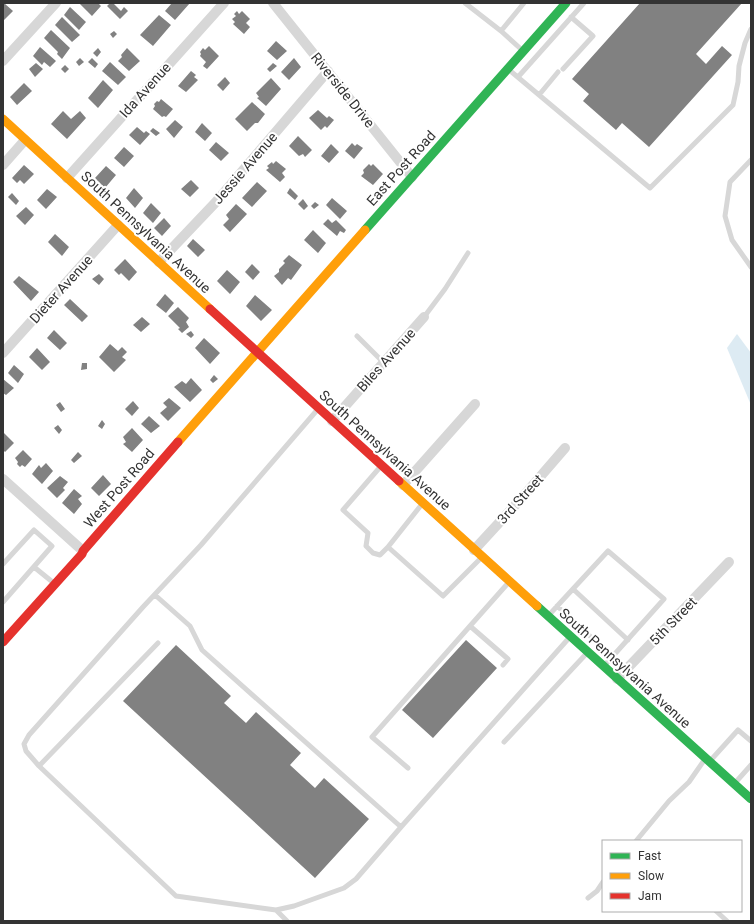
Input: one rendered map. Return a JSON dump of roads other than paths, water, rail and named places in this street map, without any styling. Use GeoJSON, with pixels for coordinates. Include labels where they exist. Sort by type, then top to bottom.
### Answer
{"type":"FeatureCollection","features":[{"type":"Feature","properties":{"kind":"main road","name":"East Post Road"},"geometry":{"type":"LineString","coordinates":[[256,352],[566,3]]}},
{"type":"Feature","properties":{"kind":"main road","name":"South Pennsylvania Avenue"},"geometry":{"type":"LineString","coordinates":[[3,119],[547,617],[751,799]]}},
{"type":"Feature","properties":{"kind":"main road","name":"West Post Road"},"geometry":{"type":"LineString","coordinates":[[3,642],[82,554],[83,551],[223,392],[256,352]]}},
{"type":"Feature","properties":{"kind":"street"},"geometry":{"type":"LineString","coordinates":[[3,61],[56,3]]}},
{"type":"Feature","properties":{"kind":"street","name":"Ida Avenue"},"geometry":{"type":"LineString","coordinates":[[67,178],[224,3]]}},
{"type":"Feature","properties":{"kind":"street","name":"Riverside Drive"},"geometry":{"type":"LineString","coordinates":[[273,3],[412,177]]}},
{"type":"Feature","properties":{"kind":"street","name":"Jessie Avenue"},"geometry":{"type":"LineString","coordinates":[[159,262],[215,203],[328,71]]}},
{"type":"Feature","properties":{"kind":"street"},"geometry":{"type":"LineString","coordinates":[[3,165],[25,140]]}},
{"type":"Feature","properties":{"kind":"street","name":"Dieter Avenue"},"geometry":{"type":"LineString","coordinates":[[3,352],[118,225]]}},
{"type":"Feature","properties":{"kind":"street","name":"Biles Avenue"},"geometry":{"type":"LineString","coordinates":[[332,421],[424,317]]}},
{"type":"Feature","properties":{"kind":"street"},"geometry":{"type":"LineString","coordinates":[[403,485],[475,404]]}},
{"type":"Feature","properties":{"kind":"street","name":"3rd Street"},"geometry":{"type":"LineString","coordinates":[[478,553],[520,500],[565,448]]}},
{"type":"Feature","properties":{"kind":"street"},"geometry":{"type":"LineString","coordinates":[[3,479],[83,551]]}},
{"type":"Feature","properties":{"kind":"street","name":"5th Street"},"geometry":{"type":"LineString","coordinates":[[617,680],[729,562]]}},
{"type":"Feature","properties":{"kind":"lane"},"geometry":{"type":"LineString","coordinates":[[465,3],[501,31],[523,51]]}},
{"type":"Feature","properties":{"kind":"lane"},"geometry":{"type":"LineString","coordinates":[[501,31],[522,5],[516,3]]}},
{"type":"Feature","properties":{"kind":"lane"},"geometry":{"type":"LineString","coordinates":[[518,77],[584,3]]}},
{"type":"Feature","properties":{"kind":"lane"},"geometry":{"type":"LineString","coordinates":[[539,95],[593,36],[571,17]]}},
{"type":"Feature","properties":{"kind":"lane"},"geometry":{"type":"LineString","coordinates":[[508,68],[650,188],[733,105],[738,82],[739,66],[745,43],[751,29]]}},
{"type":"Feature","properties":{"kind":"lane"},"geometry":{"type":"LineString","coordinates":[[751,160],[730,182],[725,216],[732,240],[751,267]]}},
{"type":"Feature","properties":{"kind":"lane"},"geometry":{"type":"LineString","coordinates":[[424,317],[445,289],[468,253]]}},
{"type":"Feature","properties":{"kind":"lane"},"geometry":{"type":"LineString","coordinates":[[357,336],[384,363]]}},
{"type":"Feature","properties":{"kind":"lane"},"geometry":{"type":"LineString","coordinates":[[319,408],[201,545],[29,735],[24,744],[26,752],[39,766],[176,896],[276,910],[294,906],[344,888],[356,879],[570,637]]}},
{"type":"Feature","properties":{"kind":"lane"},"geometry":{"type":"LineString","coordinates":[[382,466],[343,510],[368,533],[366,546],[374,553],[380,555],[422,503]]}},
{"type":"Feature","properties":{"kind":"lane"},"geometry":{"type":"LineString","coordinates":[[3,564],[34,530],[52,546],[3,602]]}},
{"type":"Feature","properties":{"kind":"lane"},"geometry":{"type":"LineString","coordinates":[[388,547],[443,596],[478,553]]}},
{"type":"Feature","properties":{"kind":"lane"},"geometry":{"type":"LineString","coordinates":[[547,617],[608,551],[664,599],[604,667]]}},
{"type":"Feature","properties":{"kind":"lane"},"geometry":{"type":"LineString","coordinates":[[34,567],[55,584]]}},
{"type":"Feature","properties":{"kind":"lane"},"geometry":{"type":"LineString","coordinates":[[408,768],[372,737],[509,582]]}},
{"type":"Feature","properties":{"kind":"lane"},"geometry":{"type":"LineString","coordinates":[[573,589],[628,640]]}},
{"type":"Feature","properties":{"kind":"lane"},"geometry":{"type":"LineString","coordinates":[[155,595],[190,626],[202,650],[401,827]]}},
{"type":"Feature","properties":{"kind":"lane"},"geometry":{"type":"LineString","coordinates":[[557,606],[613,656]]}},
{"type":"Feature","properties":{"kind":"lane"},"geometry":{"type":"LineString","coordinates":[[470,626],[508,659],[503,665]]}},
{"type":"Feature","properties":{"kind":"lane"},"geometry":{"type":"LineString","coordinates":[[39,766],[158,642]]}},
{"type":"Feature","properties":{"kind":"lane"},"geometry":{"type":"LineString","coordinates":[[504,742],[587,653]]}},
{"type":"Feature","properties":{"kind":"lane"},"geometry":{"type":"LineString","coordinates":[[637,840],[669,800],[689,782],[707,760],[738,730],[751,741]]}},
{"type":"Feature","properties":{"kind":"lane"},"geometry":{"type":"LineString","coordinates":[[734,784],[751,765]]}},
{"type":"Feature","properties":{"kind":"lane"},"geometry":{"type":"LineString","coordinates":[[588,898],[597,891],[602,884]]}},
{"type":"Feature","properties":{"kind":"lane"},"geometry":{"type":"LineString","coordinates":[[276,910],[287,921]]}},
{"type":"Feature","properties":{"kind":"lane"},"geometry":{"type":"LineString","coordinates":[[717,912],[727,921]]}}]}
